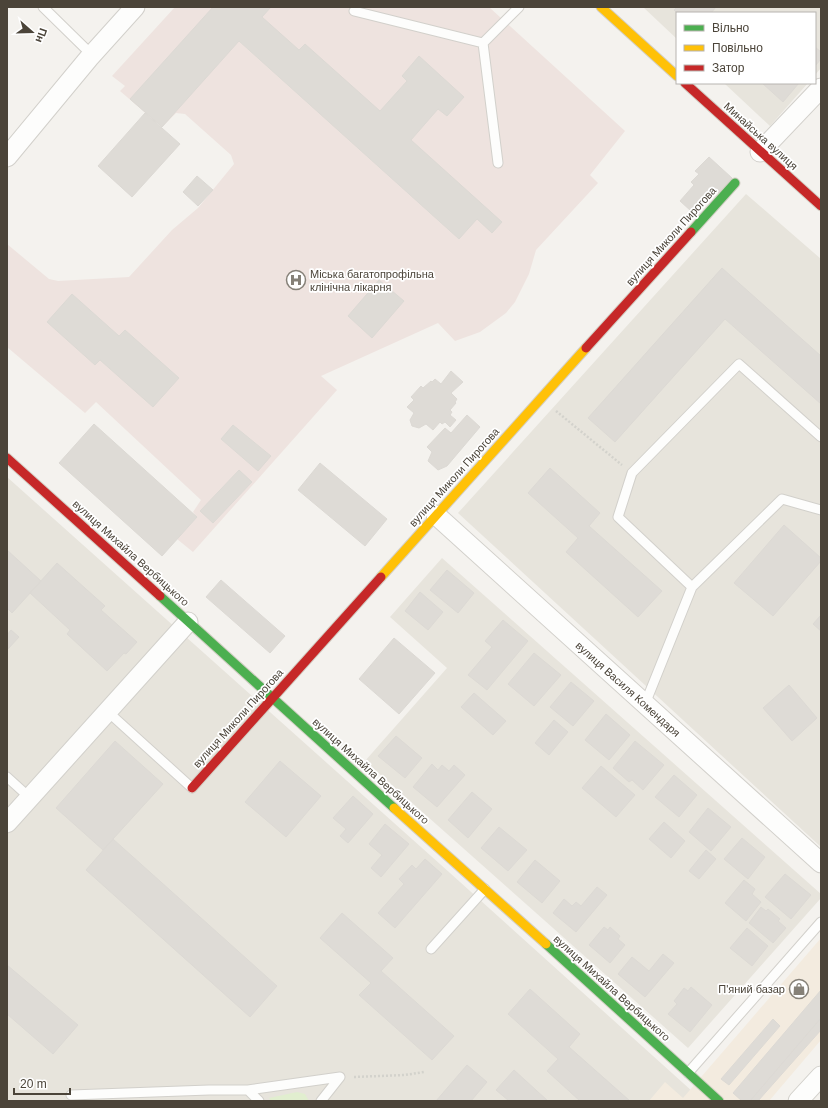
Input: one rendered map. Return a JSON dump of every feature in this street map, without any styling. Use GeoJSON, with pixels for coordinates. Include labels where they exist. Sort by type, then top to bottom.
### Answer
{"type":"FeatureCollection","features":[{"type":"Feature","properties":{"kind":"street"},"geometry":{"type":"LineString","coordinates":[[7,157],[92,54],[135,7]]}},
{"type":"Feature","properties":{"kind":"street"},"geometry":{"type":"LineString","coordinates":[[601,7],[676,75]]}},
{"type":"Feature","properties":{"kind":"street","name":"Минайська вулиця"},"geometry":{"type":"LineString","coordinates":[[686,84],[821,206]]}},
{"type":"Feature","properties":{"kind":"street"},"geometry":{"type":"LineString","coordinates":[[760,152],[821,88]]}},
{"type":"Feature","properties":{"kind":"street","name":"вулиця Миколи Пирогова"},"geometry":{"type":"LineString","coordinates":[[192,788],[272,697],[735,183]]}},
{"type":"Feature","properties":{"kind":"street","name":"вулиця Михайла Вербицького"},"geometry":{"type":"LineString","coordinates":[[7,458],[719,1101]]}},
{"type":"Feature","properties":{"kind":"street","name":"вулиця Василя Комендаря"},"geometry":{"type":"LineString","coordinates":[[436,515],[821,863]]}},
{"type":"Feature","properties":{"kind":"street"},"geometry":{"type":"LineString","coordinates":[[7,823],[188,622]]}},
{"type":"Feature","properties":{"kind":"street"},"geometry":{"type":"LineString","coordinates":[[798,1101],[821,1076]]}},
{"type":"Feature","properties":{"kind":"lane"},"geometry":{"type":"LineString","coordinates":[[43,7],[92,54]]}},
{"type":"Feature","properties":{"kind":"lane"},"geometry":{"type":"LineString","coordinates":[[483,43],[519,7]]}},
{"type":"Feature","properties":{"kind":"lane"},"geometry":{"type":"LineString","coordinates":[[354,10],[483,43]]}},
{"type":"Feature","properties":{"kind":"lane"},"geometry":{"type":"LineString","coordinates":[[483,43],[498,163]]}},
{"type":"Feature","properties":{"kind":"lane"},"geometry":{"type":"LineString","coordinates":[[692,587],[618,517],[632,473],[739,364],[821,437]]}},
{"type":"Feature","properties":{"kind":"lane"},"geometry":{"type":"LineString","coordinates":[[646,704],[692,587],[782,499],[821,510]]}},
{"type":"Feature","properties":{"kind":"lane"},"geometry":{"type":"LineString","coordinates":[[107,711],[192,788]]}},
{"type":"Feature","properties":{"kind":"lane"},"geometry":{"type":"LineString","coordinates":[[7,777],[29,797]]}},
{"type":"Feature","properties":{"kind":"lane"},"geometry":{"type":"LineString","coordinates":[[431,949],[485,889]]}},
{"type":"Feature","properties":{"kind":"lane"},"geometry":{"type":"LineString","coordinates":[[688,1073],[821,922]]}},
{"type":"Feature","properties":{"kind":"lane"},"geometry":{"type":"LineString","coordinates":[[71,1095],[248,1090],[340,1077]]}},
{"type":"Feature","properties":{"kind":"lane"},"geometry":{"type":"LineString","coordinates":[[321,1101],[340,1077]]}},
{"type":"Feature","properties":{"kind":"lane"},"geometry":{"type":"LineString","coordinates":[[248,1090],[259,1101]]}},
{"type":"Feature","properties":{"kind":"path"},"geometry":{"type":"LineString","coordinates":[[541,398],[632,473]]}},
{"type":"Feature","properties":{"kind":"path"},"geometry":{"type":"LineString","coordinates":[[340,1077],[369,1077],[424,1072]]}},
{"type":"Feature","properties":{"kind":"shaded area","name":"Міська багатопрофільна клінічна лікарня"},"geometry":{"type":"Polygon","coordinates":[[[175,7],[489,7],[625,131],[590,175],[598,183],[536,250],[529,274],[515,302],[506,313],[480,332],[455,341],[438,323],[321,376],[337,390],[193,552],[177,539],[197,517],[193,512],[201,500],[96,402],[85,413],[7,347],[7,244],[49,279],[58,281],[129,277],[172,230],[198,208],[234,164],[231,155],[185,114],[176,113],[162,127],[120,91],[125,86],[112,76],[175,7]]]}},
{"type":"Feature","properties":{"kind":"shaded area"},"geometry":{"type":"Polygon","coordinates":[[[643,7],[821,7],[821,68],[816,74],[816,12],[676,12],[676,38],[643,7]]]}},
{"type":"Feature","properties":{"kind":"shaded area"},"geometry":{"type":"Polygon","coordinates":[[[725,84],[807,84],[770,126],[725,84]]]}},
{"type":"Feature","properties":{"kind":"shaded area"},"geometry":{"type":"Polygon","coordinates":[[[746,194],[821,259],[821,847],[458,513],[746,194]]]}},
{"type":"Feature","properties":{"kind":"shaded area"},"geometry":{"type":"Polygon","coordinates":[[[7,477],[450,873],[703,1101],[7,1101],[7,477]]]}},
{"type":"Feature","properties":{"kind":"shaded area"},"geometry":{"type":"Polygon","coordinates":[[[442,558],[821,894],[821,898],[688,1048],[365,761],[447,668],[390,617],[442,558]]]}},
{"type":"Feature","properties":{"kind":"shaded area","name":"П'яний базар"},"geometry":{"type":"Polygon","coordinates":[[[821,938],[821,1040],[769,1101],[649,1101],[665,1082],[683,1098],[821,938]]]}},
{"type":"Feature","properties":{"kind":"green space"},"geometry":{"type":"Polygon","coordinates":[[[297,1092],[305,1094],[309,1101],[271,1101],[269,1098],[297,1092]]]}},
{"type":"Feature","properties":{"kind":"building"},"geometry":{"type":"Polygon","coordinates":[[[213,7],[271,7],[262,17],[299,50],[305,44],[380,111],[407,81],[402,76],[419,56],[464,97],[447,116],[438,109],[411,140],[502,222],[492,233],[477,219],[459,239],[239,41],[162,127],[130,99],[213,7]]]}},
{"type":"Feature","properties":{"kind":"building"},"geometry":{"type":"Polygon","coordinates":[[[677,7],[716,7],[712,12],[676,12],[674,10],[677,7]]]}},
{"type":"Feature","properties":{"kind":"building"},"geometry":{"type":"Polygon","coordinates":[[[816,48],[821,52],[821,59],[816,65],[816,48]]]}},
{"type":"Feature","properties":{"kind":"building"},"geometry":{"type":"Polygon","coordinates":[[[763,84],[798,84],[783,102],[763,84]]]}},
{"type":"Feature","properties":{"kind":"building"},"geometry":{"type":"Polygon","coordinates":[[[145,113],[180,144],[132,197],[98,166],[145,113]]]}},
{"type":"Feature","properties":{"kind":"building"},"geometry":{"type":"Polygon","coordinates":[[[709,157],[732,178],[719,193],[713,187],[691,211],[680,201],[694,185],[691,182],[699,174],[695,171],[709,157]]]}},
{"type":"Feature","properties":{"kind":"building"},"geometry":{"type":"Polygon","coordinates":[[[197,176],[213,190],[198,206],[183,192],[197,176]]]}},
{"type":"Feature","properties":{"kind":"building"},"geometry":{"type":"Polygon","coordinates":[[[722,268],[821,356],[821,404],[725,319],[615,442],[588,418],[722,268]]]}},
{"type":"Feature","properties":{"kind":"building"},"geometry":{"type":"Polygon","coordinates":[[[379,280],[404,301],[372,338],[348,316],[379,280]]]}},
{"type":"Feature","properties":{"kind":"building"},"geometry":{"type":"Polygon","coordinates":[[[72,294],[119,336],[125,330],[179,378],[153,407],[100,360],[95,365],[47,322],[72,294]]]}},
{"type":"Feature","properties":{"kind":"building"},"geometry":{"type":"Polygon","coordinates":[[[451,371],[463,382],[451,393],[457,399],[455,402],[456,403],[450,410],[452,412],[450,415],[456,420],[450,427],[445,422],[442,424],[440,422],[433,430],[426,424],[419,428],[412,426],[410,420],[414,413],[407,407],[414,400],[411,397],[421,386],[423,388],[435,379],[441,384],[451,371]]]}},
{"type":"Feature","properties":{"kind":"building"},"geometry":{"type":"Polygon","coordinates":[[[467,415],[480,427],[447,466],[438,470],[428,461],[432,452],[427,447],[445,428],[451,433],[467,415]]]}},
{"type":"Feature","properties":{"kind":"building"},"geometry":{"type":"Polygon","coordinates":[[[94,424],[197,517],[162,556],[59,463],[94,424]]]}},
{"type":"Feature","properties":{"kind":"building"},"geometry":{"type":"Polygon","coordinates":[[[233,425],[271,456],[258,471],[221,439],[233,425]]]}},
{"type":"Feature","properties":{"kind":"building"},"geometry":{"type":"Polygon","coordinates":[[[320,463],[387,519],[365,546],[298,490],[320,463]]]}},
{"type":"Feature","properties":{"kind":"building"},"geometry":{"type":"Polygon","coordinates":[[[550,468],[600,513],[589,526],[662,591],[638,617],[566,552],[578,538],[528,493],[550,468]]]}},
{"type":"Feature","properties":{"kind":"building"},"geometry":{"type":"Polygon","coordinates":[[[239,470],[252,482],[213,523],[200,511],[239,470]]]}},
{"type":"Feature","properties":{"kind":"building"},"geometry":{"type":"Polygon","coordinates":[[[784,525],[821,558],[821,561],[773,616],[734,583],[784,525]]]}},
{"type":"Feature","properties":{"kind":"building"},"geometry":{"type":"Polygon","coordinates":[[[7,550],[41,581],[12,613],[7,608],[7,550]]]}},
{"type":"Feature","properties":{"kind":"building"},"geometry":{"type":"Polygon","coordinates":[[[57,563],[105,606],[101,610],[137,642],[107,671],[67,634],[70,630],[30,593],[57,563]]]}},
{"type":"Feature","properties":{"kind":"building"},"geometry":{"type":"Polygon","coordinates":[[[447,570],[474,593],[458,613],[430,590],[447,570]]]}},
{"type":"Feature","properties":{"kind":"building"},"geometry":{"type":"Polygon","coordinates":[[[221,580],[285,636],[270,653],[206,597],[221,580]]]}},
{"type":"Feature","properties":{"kind":"building"},"geometry":{"type":"Polygon","coordinates":[[[420,592],[443,612],[428,630],[405,611],[420,592]]]}},
{"type":"Feature","properties":{"kind":"building"},"geometry":{"type":"Polygon","coordinates":[[[821,615],[821,631],[813,624],[821,615]]]}},
{"type":"Feature","properties":{"kind":"building"},"geometry":{"type":"Polygon","coordinates":[[[503,620],[528,641],[487,690],[468,675],[492,647],[485,641],[503,620]]]}},
{"type":"Feature","properties":{"kind":"building"},"geometry":{"type":"Polygon","coordinates":[[[11,630],[19,637],[8,649],[7,635],[11,630]]]}},
{"type":"Feature","properties":{"kind":"building"},"geometry":{"type":"Polygon","coordinates":[[[394,638],[435,673],[399,714],[359,679],[394,638]]]}},
{"type":"Feature","properties":{"kind":"building"},"geometry":{"type":"Polygon","coordinates":[[[534,653],[561,675],[534,706],[508,684],[534,653]]]}},
{"type":"Feature","properties":{"kind":"building"},"geometry":{"type":"Polygon","coordinates":[[[571,682],[594,701],[573,726],[550,707],[571,682]]]}},
{"type":"Feature","properties":{"kind":"building"},"geometry":{"type":"Polygon","coordinates":[[[789,685],[817,718],[792,741],[763,708],[789,685]]]}},
{"type":"Feature","properties":{"kind":"building"},"geometry":{"type":"Polygon","coordinates":[[[474,693],[506,721],[493,735],[461,707],[474,693]]]}},
{"type":"Feature","properties":{"kind":"building"},"geometry":{"type":"Polygon","coordinates":[[[606,714],[630,735],[609,760],[585,740],[606,714]]]}},
{"type":"Feature","properties":{"kind":"building"},"geometry":{"type":"Polygon","coordinates":[[[554,720],[568,732],[549,755],[535,743],[554,720]]]}},
{"type":"Feature","properties":{"kind":"building"},"geometry":{"type":"Polygon","coordinates":[[[396,736],[422,758],[405,778],[378,756],[396,736]]]}},
{"type":"Feature","properties":{"kind":"building"},"geometry":{"type":"Polygon","coordinates":[[[115,741],[163,784],[103,850],[56,808],[115,741]]]}},
{"type":"Feature","properties":{"kind":"building"},"geometry":{"type":"Polygon","coordinates":[[[635,741],[664,765],[643,790],[632,780],[629,782],[613,768],[635,741]]]}},
{"type":"Feature","properties":{"kind":"building"},"geometry":{"type":"Polygon","coordinates":[[[280,761],[321,796],[286,837],[245,802],[280,761]]]}},
{"type":"Feature","properties":{"kind":"building"},"geometry":{"type":"Polygon","coordinates":[[[432,764],[438,770],[442,765],[449,771],[454,765],[465,775],[437,807],[413,787],[432,764]]]}},
{"type":"Feature","properties":{"kind":"building"},"geometry":{"type":"Polygon","coordinates":[[[601,766],[635,795],[616,817],[582,788],[601,766]]]}},
{"type":"Feature","properties":{"kind":"building"},"geometry":{"type":"Polygon","coordinates":[[[674,775],[697,795],[679,817],[655,797],[674,775]]]}},
{"type":"Feature","properties":{"kind":"building"},"geometry":{"type":"Polygon","coordinates":[[[472,792],[492,809],[468,838],[448,820],[472,792]]]}},
{"type":"Feature","properties":{"kind":"building"},"geometry":{"type":"Polygon","coordinates":[[[353,796],[373,814],[348,843],[340,836],[346,829],[333,818],[353,796]]]}},
{"type":"Feature","properties":{"kind":"building"},"geometry":{"type":"Polygon","coordinates":[[[708,808],[731,827],[711,851],[689,832],[708,808]]]}},
{"type":"Feature","properties":{"kind":"building"},"geometry":{"type":"Polygon","coordinates":[[[664,822],[685,841],[671,858],[649,839],[664,822]]]}},
{"type":"Feature","properties":{"kind":"building"},"geometry":{"type":"Polygon","coordinates":[[[385,824],[409,844],[381,877],[371,868],[382,855],[369,844],[385,824]]]}},
{"type":"Feature","properties":{"kind":"building"},"geometry":{"type":"Polygon","coordinates":[[[499,827],[527,850],[508,871],[481,848],[499,827]]]}},
{"type":"Feature","properties":{"kind":"building"},"geometry":{"type":"Polygon","coordinates":[[[742,838],[765,857],[748,879],[724,859],[742,838]]]}},
{"type":"Feature","properties":{"kind":"building"},"geometry":{"type":"Polygon","coordinates":[[[113,839],[277,986],[250,1017],[86,870],[113,839]]]}},
{"type":"Feature","properties":{"kind":"building"},"geometry":{"type":"Polygon","coordinates":[[[706,850],[716,859],[699,879],[689,871],[706,850]]]}},
{"type":"Feature","properties":{"kind":"building"},"geometry":{"type":"Polygon","coordinates":[[[425,859],[442,874],[395,928],[378,913],[404,884],[399,879],[412,865],[416,869],[425,859]]]}},
{"type":"Feature","properties":{"kind":"building"},"geometry":{"type":"Polygon","coordinates":[[[535,860],[560,881],[542,903],[517,882],[535,860]]]}},
{"type":"Feature","properties":{"kind":"building"},"geometry":{"type":"Polygon","coordinates":[[[785,874],[811,895],[791,919],[765,897],[785,874]]]}},
{"type":"Feature","properties":{"kind":"building"},"geometry":{"type":"Polygon","coordinates":[[[744,880],[755,889],[752,894],[761,902],[746,921],[725,903],[744,880]]]}},
{"type":"Feature","properties":{"kind":"building"},"geometry":{"type":"Polygon","coordinates":[[[597,887],[607,895],[576,932],[553,913],[564,899],[572,906],[576,902],[581,906],[597,887]]]}},
{"type":"Feature","properties":{"kind":"building"},"geometry":{"type":"Polygon","coordinates":[[[761,907],[766,911],[768,909],[780,919],[778,921],[786,928],[773,943],[749,923],[761,907]]]}},
{"type":"Feature","properties":{"kind":"building"},"geometry":{"type":"Polygon","coordinates":[[[342,913],[393,958],[381,971],[454,1036],[432,1060],[359,995],[371,983],[320,938],[342,913]]]}},
{"type":"Feature","properties":{"kind":"building"},"geometry":{"type":"Polygon","coordinates":[[[604,927],[608,930],[610,927],[620,936],[618,939],[625,945],[610,963],[589,945],[604,927]]]}},
{"type":"Feature","properties":{"kind":"building"},"geometry":{"type":"Polygon","coordinates":[[[747,928],[768,946],[752,966],[730,948],[747,928]]]}},
{"type":"Feature","properties":{"kind":"building"},"geometry":{"type":"Polygon","coordinates":[[[663,954],[674,963],[645,997],[618,974],[632,957],[649,971],[663,954]]]}},
{"type":"Feature","properties":{"kind":"building"},"geometry":{"type":"Polygon","coordinates":[[[7,965],[78,1025],[53,1054],[7,1014],[7,965]]]}},
{"type":"Feature","properties":{"kind":"building"},"geometry":{"type":"Polygon","coordinates":[[[691,987],[712,1005],[690,1032],[668,1014],[677,1004],[674,1001],[684,988],[688,991],[691,987]]]}},
{"type":"Feature","properties":{"kind":"building"},"geometry":{"type":"Polygon","coordinates":[[[530,989],[580,1034],[569,1047],[630,1101],[580,1101],[547,1071],[558,1059],[508,1014],[530,989]]]}},
{"type":"Feature","properties":{"kind":"building"},"geometry":{"type":"Polygon","coordinates":[[[821,990],[821,1018],[750,1101],[742,1101],[733,1093],[821,990]]]}},
{"type":"Feature","properties":{"kind":"building"},"geometry":{"type":"Polygon","coordinates":[[[821,1018],[821,1030],[758,1101],[750,1101],[821,1018]]]}},
{"type":"Feature","properties":{"kind":"building"},"geometry":{"type":"Polygon","coordinates":[[[773,1019],[780,1026],[729,1085],[721,1079],[773,1019]]]}},
{"type":"Feature","properties":{"kind":"building"},"geometry":{"type":"Polygon","coordinates":[[[467,1065],[487,1082],[471,1101],[436,1101],[467,1065]]]}},
{"type":"Feature","properties":{"kind":"building"},"geometry":{"type":"Polygon","coordinates":[[[514,1070],[548,1101],[509,1101],[496,1090],[514,1070]]]}},
{"type":"Feature","properties":{"kind":"traffic: fast"},"geometry":{"type":"LineString","coordinates":[[691,232],[735,183]]}},
{"type":"Feature","properties":{"kind":"traffic: fast"},"geometry":{"type":"LineString","coordinates":[[160,596],[394,808]]}},
{"type":"Feature","properties":{"kind":"traffic: fast"},"geometry":{"type":"LineString","coordinates":[[546,944],[719,1101]]}},
{"type":"Feature","properties":{"kind":"traffic: slow"},"geometry":{"type":"LineString","coordinates":[[601,7],[676,75]]}},
{"type":"Feature","properties":{"kind":"traffic: slow"},"geometry":{"type":"LineString","coordinates":[[381,577],[586,348]]}},
{"type":"Feature","properties":{"kind":"traffic: slow"},"geometry":{"type":"LineString","coordinates":[[394,808],[546,944]]}},
{"type":"Feature","properties":{"kind":"traffic: jam"},"geometry":{"type":"LineString","coordinates":[[686,84],[821,206]]}},
{"type":"Feature","properties":{"kind":"traffic: jam"},"geometry":{"type":"LineString","coordinates":[[586,348],[691,232]]}},
{"type":"Feature","properties":{"kind":"traffic: jam"},"geometry":{"type":"LineString","coordinates":[[7,458],[160,596]]}},
{"type":"Feature","properties":{"kind":"traffic: jam"},"geometry":{"type":"LineString","coordinates":[[192,788],[381,577]]}},
{"type":"Feature","properties":{"kind":"place","name":"Міська багатопрофільна клінічна лікарня"},"geometry":{"type":"Point","coordinates":[296,280]}},
{"type":"Feature","properties":{"kind":"place","name":"П'яний базар"},"geometry":{"type":"Point","coordinates":[799,989]}}]}
